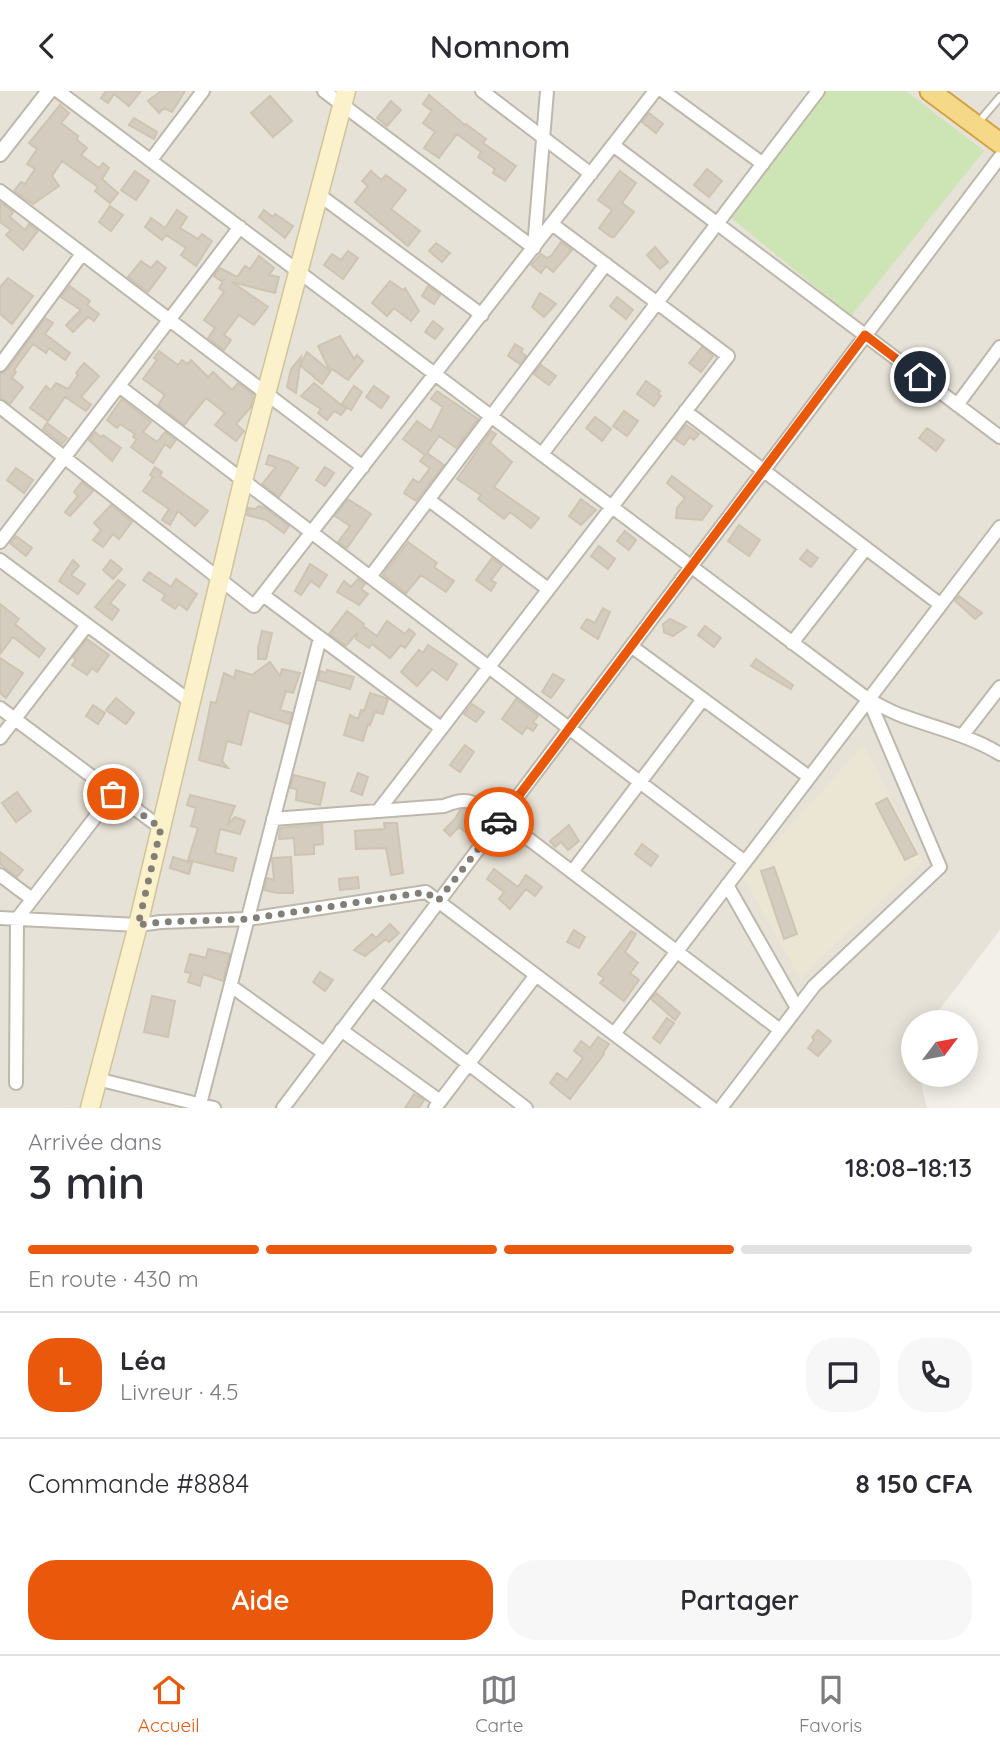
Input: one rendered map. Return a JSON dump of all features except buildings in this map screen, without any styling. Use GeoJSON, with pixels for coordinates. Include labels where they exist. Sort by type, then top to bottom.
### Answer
{"type":"FeatureCollection","features":[{"type":"Feature","properties":{"kind":"highway"},"geometry":{"type":"LineString","coordinates":[[930,91],[1000,143]]}},
{"type":"Feature","properties":{"kind":"main road"},"geometry":{"type":"LineString","coordinates":[[90,1108],[138,925],[243,481],[344,98]]}},
{"type":"Feature","properties":{"kind":"street"},"geometry":{"type":"LineString","coordinates":[[0,154],[49,91]]}},
{"type":"Feature","properties":{"kind":"street"},"geometry":{"type":"LineString","coordinates":[[58,91],[869,700],[902,716],[962,736],[1000,754]]}},
{"type":"Feature","properties":{"kind":"street"},"geometry":{"type":"LineString","coordinates":[[151,160],[203,91]]}},
{"type":"Feature","properties":{"kind":"street"},"geometry":{"type":"LineString","coordinates":[[324,91],[344,98],[534,248]]}},
{"type":"Feature","properties":{"kind":"street"},"geometry":{"type":"LineString","coordinates":[[482,91],[591,174]]}},
{"type":"Feature","properties":{"kind":"street"},"geometry":{"type":"LineString","coordinates":[[534,248],[547,91]]}},
{"type":"Feature","properties":{"kind":"street"},"geometry":{"type":"LineString","coordinates":[[0,407],[254,606],[655,91]]}},
{"type":"Feature","properties":{"kind":"street"},"geometry":{"type":"LineString","coordinates":[[663,91],[763,164]]}},
{"type":"Feature","properties":{"kind":"street"},"geometry":{"type":"LineString","coordinates":[[541,454],[818,91]]}},
{"type":"Feature","properties":{"kind":"street"},"geometry":{"type":"LineString","coordinates":[[613,145],[1000,437]]}},
{"type":"Feature","properties":{"kind":"street"},"geometry":{"type":"LineString","coordinates":[[282,1108],[1000,157]]}},
{"type":"Feature","properties":{"kind":"street"},"geometry":{"type":"LineString","coordinates":[[0,191],[363,467]]}},
{"type":"Feature","properties":{"kind":"street"},"geometry":{"type":"LineString","coordinates":[[318,194],[482,315]]}},
{"type":"Feature","properties":{"kind":"street"},"geometry":{"type":"LineString","coordinates":[[377,811],[728,356],[552,224]]}},
{"type":"Feature","properties":{"kind":"street"},"geometry":{"type":"LineString","coordinates":[[0,542],[240,227]]}},
{"type":"Feature","properties":{"kind":"street"},"geometry":{"type":"LineString","coordinates":[[0,365],[82,254]]}},
{"type":"Feature","properties":{"kind":"street"},"geometry":{"type":"LineString","coordinates":[[370,577],[606,264]]}},
{"type":"Feature","properties":{"kind":"street"},"geometry":{"type":"LineString","coordinates":[[957,405],[1000,347]]}},
{"type":"Feature","properties":{"kind":"street"},"geometry":{"type":"LineString","coordinates":[[119,386],[745,862]]}},
{"type":"Feature","properties":{"kind":"street"},"geometry":{"type":"LineString","coordinates":[[685,411],[941,605]]}},
{"type":"Feature","properties":{"kind":"street"},"geometry":{"type":"LineString","coordinates":[[429,500],[548,589]]}},
{"type":"Feature","properties":{"kind":"street"},"geometry":{"type":"LineString","coordinates":[[614,1034],[1000,527]]}},
{"type":"Feature","properties":{"kind":"street"},"geometry":{"type":"LineString","coordinates":[[792,643],[866,548]]}},
{"type":"Feature","properties":{"kind":"street"},"geometry":{"type":"LineString","coordinates":[[0,559],[191,702]]}},
{"type":"Feature","properties":{"kind":"street"},"geometry":{"type":"LineString","coordinates":[[263,595],[441,728]]}},
{"type":"Feature","properties":{"kind":"street"},"geometry":{"type":"LineString","coordinates":[[0,738],[87,625]]}},
{"type":"Feature","properties":{"kind":"street"},"geometry":{"type":"LineString","coordinates":[[199,1106],[320,638]]}},
{"type":"Feature","properties":{"kind":"street"},"geometry":{"type":"LineString","coordinates":[[631,646],[809,777]]}},
{"type":"Feature","properties":{"kind":"street"},"geometry":{"type":"LineString","coordinates":[[962,736],[1000,687]]}},
{"type":"Feature","properties":{"kind":"street"},"geometry":{"type":"LineString","coordinates":[[572,872],[703,699]]}},
{"type":"Feature","properties":{"kind":"street"},"geometry":{"type":"LineString","coordinates":[[721,1108],[814,986],[940,867],[869,700]]}},
{"type":"Feature","properties":{"kind":"street"},"geometry":{"type":"LineString","coordinates":[[0,708],[161,828]]}},
{"type":"Feature","properties":{"kind":"street"},"geometry":{"type":"LineString","coordinates":[[16,1083],[17,919],[113,794]]}},
{"type":"Feature","properties":{"kind":"street"},"geometry":{"type":"LineString","coordinates":[[273,819],[444,806],[461,799],[468,800],[501,818],[780,1030]]}},
{"type":"Feature","properties":{"kind":"street"},"geometry":{"type":"LineString","coordinates":[[0,875],[32,899]]}},
{"type":"Feature","properties":{"kind":"street"},"geometry":{"type":"LineString","coordinates":[[727,885],[797,1008]]}},
{"type":"Feature","properties":{"kind":"street"},"geometry":{"type":"LineString","coordinates":[[0,918],[138,925],[248,919],[426,892],[712,1108]]}},
{"type":"Feature","properties":{"kind":"street"},"geometry":{"type":"LineString","coordinates":[[341,1030],[437,1105],[536,975]]}},
{"type":"Feature","properties":{"kind":"street"},"geometry":{"type":"LineString","coordinates":[[230,986],[324,1053]]}},
{"type":"Feature","properties":{"kind":"street"},"geometry":{"type":"LineString","coordinates":[[372,990],[526,1108]]}},
{"type":"Feature","properties":{"kind":"street"},"geometry":{"type":"LineString","coordinates":[[97,1079],[214,1108]]}},
{"type":"Feature","properties":{"kind":"lane"},"geometry":{"type":"LineString","coordinates":[[975,125],[1000,97]]}},
{"type":"Feature","properties":{"kind":"shaded area"},"geometry":{"type":"Polygon","coordinates":[[[0,91],[1000,91],[1000,930],[939,1010],[901,1010],[901,1087],[922,1087],[927,1108],[0,1108],[0,91]]]}},
{"type":"Feature","properties":{"kind":"shaded area"},"geometry":{"type":"Polygon","coordinates":[[[864,745],[923,861],[800,978],[743,877],[864,745]]]}},
{"type":"Feature","properties":{"kind":"green space"},"geometry":{"type":"Polygon","coordinates":[[[826,91],[906,91],[984,151],[851,316],[729,216],[826,91]]]}},
{"type":"Feature","properties":{"kind":"way so far"},"geometry":{"type":"LineString","coordinates":[[113,794],[161,828],[138,925],[248,919],[426,892],[438,901],[499,822]]}},
{"type":"Feature","properties":{"kind":"route"},"geometry":{"type":"LineString","coordinates":[[499,822],[865,335],[920,377]]}}]}
